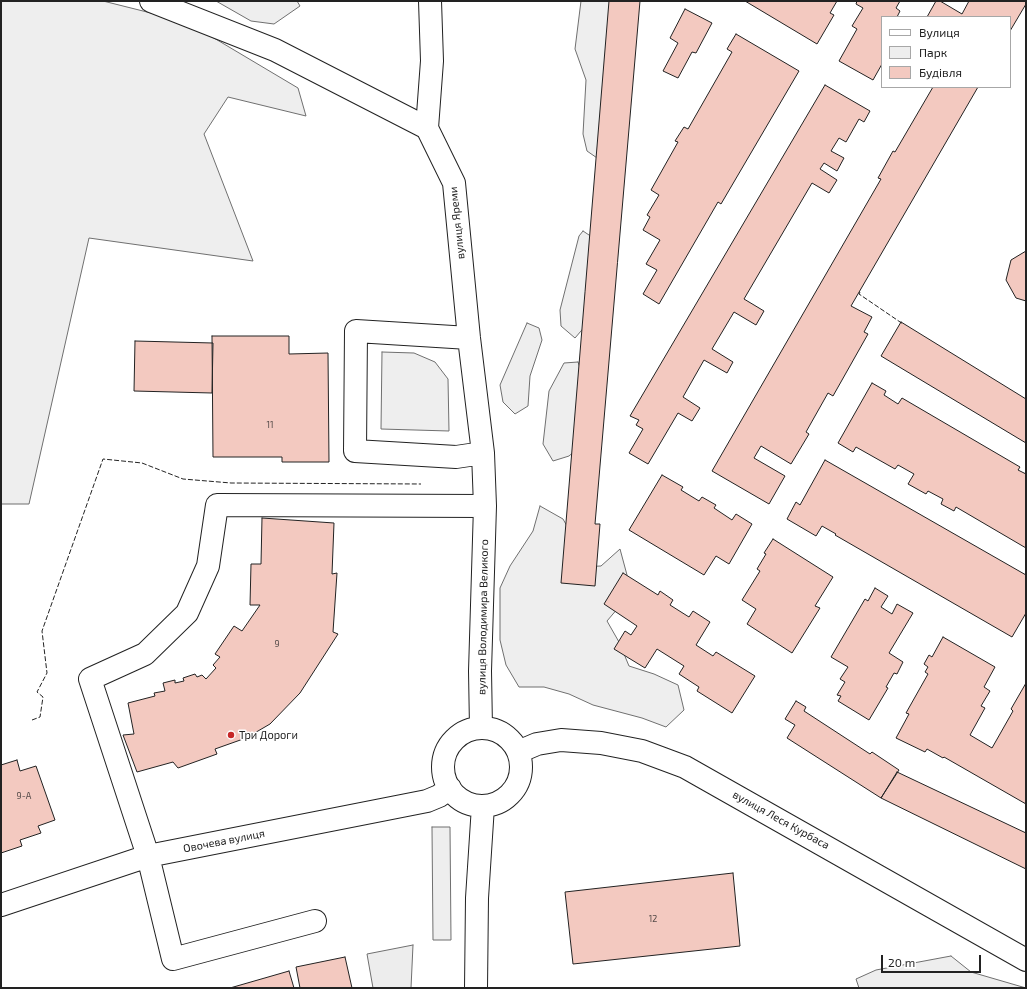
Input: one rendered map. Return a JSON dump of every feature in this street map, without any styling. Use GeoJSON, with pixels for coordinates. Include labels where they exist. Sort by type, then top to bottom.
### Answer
{"type":"FeatureCollection","features":[{"type":"Feature","properties":{"kind":"street"},"geometry":{"type":"LineString","coordinates":[[151,1],[275,50],[427,128],[432,61],[430,1]]}},
{"type":"Feature","properties":{"kind":"street","name":"вулиця Яреми"},"geometry":{"type":"LineString","coordinates":[[427,128],[454,183],[468,338],[483,452],[485,506]]}},
{"type":"Feature","properties":{"kind":"street"},"geometry":{"type":"LineString","coordinates":[[468,338],[356,331],[355,451],[456,457],[483,452]]}},
{"type":"Feature","properties":{"kind":"street"},"geometry":{"type":"LineString","coordinates":[[315,921],[173,959],[148,856],[90,679],[145,654],[187,613],[208,566],[217,505],[485,506]]}},
{"type":"Feature","properties":{"kind":"street","name":"вулиця Володимира Великого"},"geometry":{"type":"LineString","coordinates":[[481,728],[480,671],[485,506]]}},
{"type":"Feature","properties":{"kind":"street"},"geometry":{"type":"LineString","coordinates":[[481,728],[496,731],[509,739],[518,752],[521,767],[518,782],[510,794],[497,803],[483,806],[468,804],[455,796],[446,783],[443,769],[445,753],[453,740],[466,731],[481,728]]}},
{"type":"Feature","properties":{"kind":"street","name":"вулиця Леся Курбаса"},"geometry":{"type":"LineString","coordinates":[[518,752],[537,744],[561,740],[601,743],[642,752],[686,767],[1026,960]]}},
{"type":"Feature","properties":{"kind":"street","name":"Овочева вулиця"},"geometry":{"type":"LineString","coordinates":[[1,905],[148,856],[427,801],[439,796],[450,788]]}},
{"type":"Feature","properties":{"kind":"street"},"geometry":{"type":"LineString","coordinates":[[476,988],[477,898],[483,806]]}},
{"type":"Feature","properties":{"kind":"green space"},"geometry":{"type":"Polygon","coordinates":[[[1,1],[103,1],[187,22],[298,88],[306,116],[228,97],[204,134],[253,261],[89,238],[29,504],[1,504],[1,1]]]}},
{"type":"Feature","properties":{"kind":"green space"},"geometry":{"type":"Polygon","coordinates":[[[216,1],[297,1],[300,6],[274,24],[251,21],[216,1]]]}},
{"type":"Feature","properties":{"kind":"green space"},"geometry":{"type":"Polygon","coordinates":[[[581,1],[620,1],[600,160],[587,151],[583,134],[586,80],[575,49],[581,1]]]}},
{"type":"Feature","properties":{"kind":"green space"},"geometry":{"type":"Polygon","coordinates":[[[583,231],[592,237],[593,317],[575,338],[561,326],[560,310],[579,236],[583,231]]]}},
{"type":"Feature","properties":{"kind":"green space"},"geometry":{"type":"Polygon","coordinates":[[[527,323],[539,328],[542,340],[530,376],[528,406],[515,414],[503,402],[500,385],[527,323]]]}},
{"type":"Feature","properties":{"kind":"green space"},"geometry":{"type":"Polygon","coordinates":[[[382,352],[414,353],[435,362],[448,379],[449,431],[381,429],[382,352]]]}},
{"type":"Feature","properties":{"kind":"green space"},"geometry":{"type":"Polygon","coordinates":[[[578,362],[586,385],[576,450],[569,456],[553,461],[543,444],[549,391],[564,363],[578,362]]]}},
{"type":"Feature","properties":{"kind":"green space"},"geometry":{"type":"Polygon","coordinates":[[[540,506],[563,519],[576,542],[576,567],[601,566],[620,549],[627,575],[624,601],[607,621],[619,642],[629,666],[654,674],[678,685],[684,710],[666,727],[642,718],[593,705],[569,694],[544,687],[519,687],[506,665],[500,640],[500,588],[510,566],[533,531],[540,506]]]}},
{"type":"Feature","properties":{"kind":"green space"},"geometry":{"type":"Polygon","coordinates":[[[432,827],[450,827],[451,940],[433,940],[432,827]]]}},
{"type":"Feature","properties":{"kind":"green space"},"geometry":{"type":"Polygon","coordinates":[[[951,956],[971,972],[1026,988],[859,988],[856,979],[876,970],[951,956]]]}},
{"type":"Feature","properties":{"kind":"shaded area"},"geometry":{"type":"Polygon","coordinates":[[[413,945],[411,988],[373,988],[367,954],[413,945]]]}},
{"type":"Feature","properties":{"kind":"building"},"geometry":{"type":"Polygon","coordinates":[[[609,1],[640,1],[595,524],[600,524],[595,586],[561,583],[609,1]]]}},
{"type":"Feature","properties":{"kind":"building"},"geometry":{"type":"Polygon","coordinates":[[[745,1],[837,1],[830,13],[834,15],[817,44],[745,1]]]}},
{"type":"Feature","properties":{"kind":"building"},"geometry":{"type":"Polygon","coordinates":[[[857,1],[900,1],[896,8],[900,11],[898,16],[881,16],[881,66],[873,80],[839,61],[857,29],[852,26],[863,8],[856,4],[857,1]]]}},
{"type":"Feature","properties":{"kind":"building"},"geometry":{"type":"Polygon","coordinates":[[[936,1],[940,1],[962,14],[969,1],[1026,1],[1026,4],[1011,29],[1011,16],[928,16],[936,1]]]}},
{"type":"Feature","properties":{"kind":"building"},"geometry":{"type":"Polygon","coordinates":[[[685,9],[712,23],[696,53],[692,52],[678,78],[663,71],[678,43],[670,38],[685,9]]]}},
{"type":"Feature","properties":{"kind":"building"},"geometry":{"type":"Polygon","coordinates":[[[736,34],[799,71],[721,204],[718,202],[659,304],[643,294],[657,270],[646,264],[660,240],[643,230],[650,217],[647,215],[659,195],[651,190],[678,142],[675,141],[684,127],[688,129],[732,52],[727,49],[736,34]]]}},
{"type":"Feature","properties":{"kind":"building"},"geometry":{"type":"Polygon","coordinates":[[[825,85],[870,111],[864,122],[859,119],[846,142],[839,138],[831,151],[844,158],[837,171],[824,163],[820,169],[837,180],[829,193],[812,183],[744,299],[764,311],[756,325],[734,312],[712,349],[733,362],[727,373],[704,360],[683,397],[700,408],[692,421],[678,413],[648,464],[629,453],[643,429],[636,425],[639,420],[630,416],[825,85]]]}},
{"type":"Feature","properties":{"kind":"building"},"geometry":{"type":"Polygon","coordinates":[[[932,88],[977,88],[851,306],[872,317],[864,332],[868,334],[833,396],[828,393],[806,432],[809,434],[791,464],[761,446],[754,458],[785,476],[769,504],[712,471],[881,179],[878,178],[893,151],[895,152],[932,88]]]}},
{"type":"Feature","properties":{"kind":"building"},"geometry":{"type":"Polygon","coordinates":[[[1026,251],[1026,301],[1016,298],[1006,280],[1011,260],[1026,251]]]}},
{"type":"Feature","properties":{"kind":"building"},"geometry":{"type":"Polygon","coordinates":[[[901,322],[1026,399],[1026,443],[881,356],[901,322]]]}},
{"type":"Feature","properties":{"kind":"building"},"geometry":{"type":"Polygon","coordinates":[[[212,336],[289,336],[289,354],[328,353],[329,462],[282,462],[282,457],[213,457],[212,336]]]}},
{"type":"Feature","properties":{"kind":"building"},"geometry":{"type":"Polygon","coordinates":[[[135,341],[213,343],[212,393],[134,391],[135,341]]]}},
{"type":"Feature","properties":{"kind":"building"},"geometry":{"type":"Polygon","coordinates":[[[872,383],[886,391],[884,395],[898,404],[902,398],[1020,467],[1018,470],[1026,474],[1026,548],[956,507],[954,511],[941,504],[943,499],[928,491],[926,494],[908,484],[914,474],[898,465],[895,469],[856,447],[853,452],[838,443],[872,383]]]}},
{"type":"Feature","properties":{"kind":"building"},"geometry":{"type":"Polygon","coordinates":[[[825,460],[1026,575],[1026,613],[1012,637],[835,535],[836,534],[822,526],[816,536],[787,519],[796,502],[800,505],[825,460]]]}},
{"type":"Feature","properties":{"kind":"building"},"geometry":{"type":"Polygon","coordinates":[[[662,475],[683,487],[681,490],[699,501],[702,497],[716,505],[714,508],[732,520],[736,514],[752,524],[729,564],[716,556],[704,575],[629,530],[662,475]]]}},
{"type":"Feature","properties":{"kind":"building"},"geometry":{"type":"Polygon","coordinates":[[[262,518],[334,523],[332,574],[337,573],[333,632],[338,634],[300,693],[270,724],[246,738],[215,749],[217,754],[178,768],[173,762],[137,772],[123,735],[134,734],[128,703],[155,696],[154,693],[165,691],[163,683],[175,680],[175,683],[184,681],[183,678],[195,674],[197,677],[202,675],[206,679],[216,668],[213,665],[220,657],[215,654],[234,626],[242,631],[260,605],[250,605],[251,564],[261,564],[262,518]]]}},
{"type":"Feature","properties":{"kind":"building"},"geometry":{"type":"Polygon","coordinates":[[[773,539],[833,577],[815,606],[820,608],[792,653],[747,624],[756,609],[742,600],[760,571],[757,569],[766,554],[764,553],[773,539]]]}},
{"type":"Feature","properties":{"kind":"building"},"geometry":{"type":"Polygon","coordinates":[[[623,573],[658,595],[660,591],[673,600],[670,605],[689,617],[693,611],[710,622],[696,645],[713,656],[716,652],[755,676],[732,713],[697,691],[699,687],[679,674],[684,666],[657,649],[645,668],[614,649],[625,631],[631,635],[637,626],[604,604],[623,573]]]}},
{"type":"Feature","properties":{"kind":"building"},"geometry":{"type":"Polygon","coordinates":[[[875,588],[888,596],[881,607],[892,614],[897,604],[913,613],[889,653],[903,662],[897,674],[894,673],[886,687],[888,688],[869,720],[838,701],[841,696],[837,695],[845,682],[840,679],[848,667],[831,657],[865,599],[868,601],[875,588]]]}},
{"type":"Feature","properties":{"kind":"building"},"geometry":{"type":"Polygon","coordinates":[[[943,637],[995,667],[984,687],[990,691],[981,706],[985,708],[970,735],[992,748],[1013,711],[1011,709],[1026,683],[1026,804],[944,757],[943,758],[927,749],[925,752],[896,738],[909,714],[906,713],[928,674],[925,672],[928,667],[924,664],[929,655],[932,657],[943,637]]]}},
{"type":"Feature","properties":{"kind":"building"},"geometry":{"type":"Polygon","coordinates":[[[796,701],[806,707],[804,711],[870,754],[872,752],[899,770],[881,798],[787,738],[795,725],[785,719],[796,701]]]}},
{"type":"Feature","properties":{"kind":"building"},"geometry":{"type":"Polygon","coordinates":[[[17,760],[20,771],[36,766],[55,820],[38,826],[41,833],[20,840],[22,846],[1,853],[1,765],[17,760]]]}},
{"type":"Feature","properties":{"kind":"building"},"geometry":{"type":"Polygon","coordinates":[[[897,772],[1026,833],[1026,869],[881,798],[897,772]]]}},
{"type":"Feature","properties":{"kind":"building"},"geometry":{"type":"Polygon","coordinates":[[[733,873],[740,946],[573,964],[565,892],[733,873]]]}},
{"type":"Feature","properties":{"kind":"building"},"geometry":{"type":"Polygon","coordinates":[[[345,957],[352,988],[300,988],[296,967],[345,957]]]}},
{"type":"Feature","properties":{"kind":"building"},"geometry":{"type":"Polygon","coordinates":[[[289,971],[294,988],[230,988],[289,971]]]}},
{"type":"Feature","properties":{"kind":"fence"},"geometry":{"type":"LineString","coordinates":[[860,292],[859,294],[903,324]]}},
{"type":"Feature","properties":{"kind":"fence"},"geometry":{"type":"LineString","coordinates":[[32,720],[40,717],[43,697],[37,692],[47,673],[42,631],[103,459],[142,463],[183,479],[231,483],[421,484]]}},
{"type":"Feature","properties":{"kind":"place","name":"Три Дороги"},"geometry":{"type":"Point","coordinates":[231,735]}}]}
